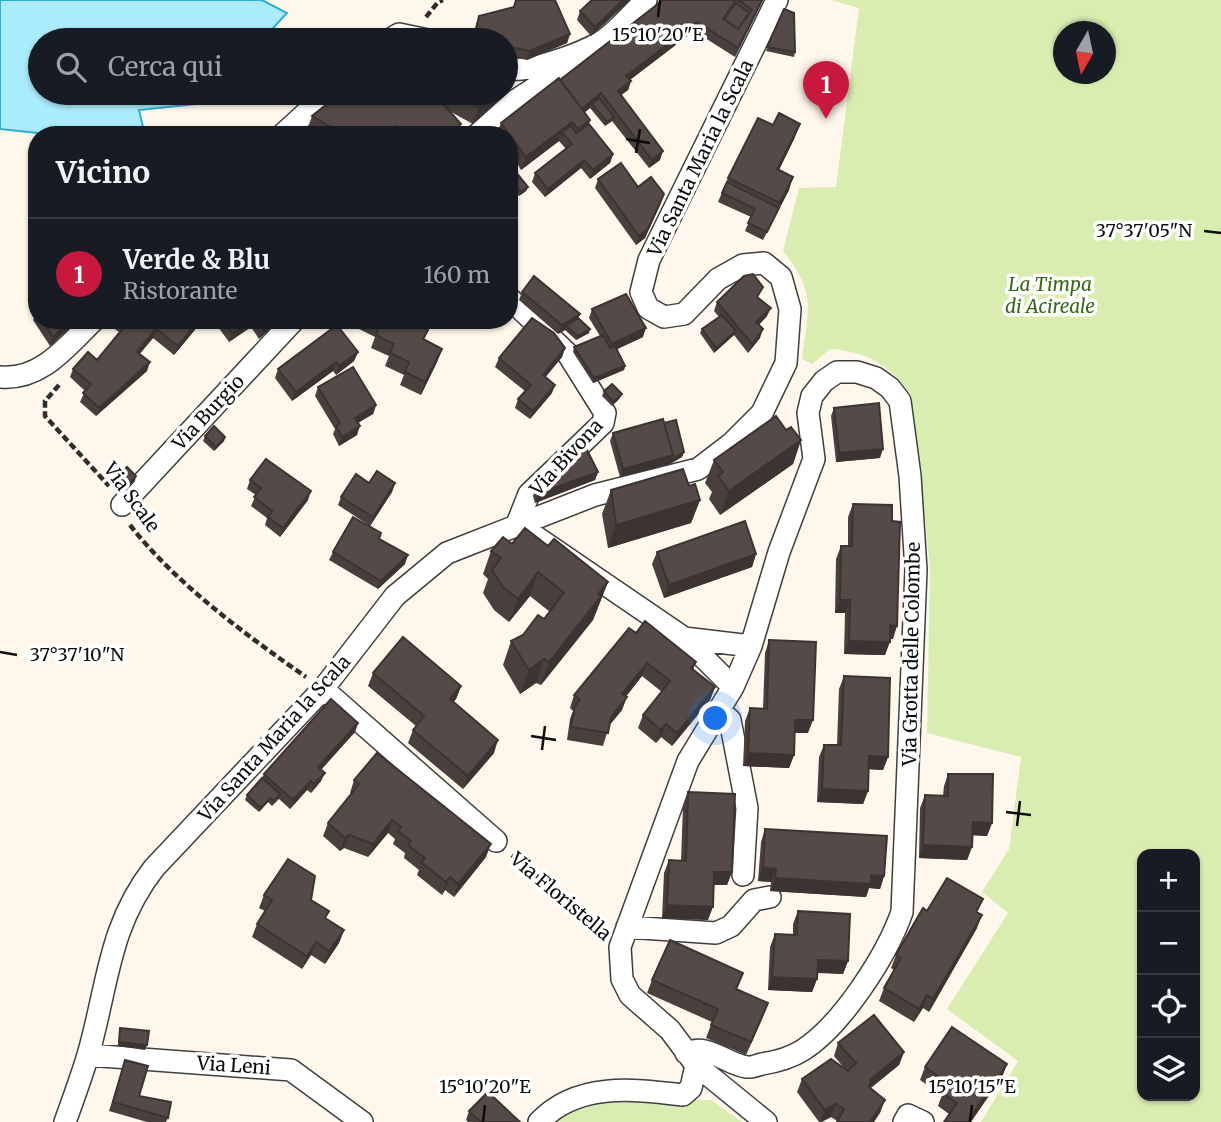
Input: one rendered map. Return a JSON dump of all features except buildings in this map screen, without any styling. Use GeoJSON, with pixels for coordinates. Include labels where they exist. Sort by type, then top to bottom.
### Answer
{"type":"FeatureCollection","features":[{"type":"Feature","properties":{"kind":"street"},"geometry":{"type":"LineString","coordinates":[[518,99],[602,41],[646,0]]}},
{"type":"Feature","properties":{"kind":"street","name":"Via Santa Maria la Scala"},"geometry":{"type":"LineString","coordinates":[[65,1122],[88,1055],[117,929],[133,894],[154,868],[323,689],[395,596],[447,553],[595,495],[698,469],[732,443],[762,413],[786,363],[790,309],[781,277],[764,264],[743,265],[718,279],[684,314],[664,317],[648,308],[641,292],[649,260],[777,0]]}},
{"type":"Feature","properties":{"kind":"street"},"geometry":{"type":"LineString","coordinates":[[518,72],[602,41]]}},
{"type":"Feature","properties":{"kind":"street"},"geometry":{"type":"LineString","coordinates":[[292,126],[315,105]]}},
{"type":"Feature","properties":{"kind":"street"},"geometry":{"type":"LineString","coordinates":[[487,126],[510,105]]}},
{"type":"Feature","properties":{"kind":"street","name":"Via Bivona"},"geometry":{"type":"LineString","coordinates":[[517,524],[529,494],[603,423],[605,413],[568,354],[518,307]]}},
{"type":"Feature","properties":{"kind":"street"},"geometry":{"type":"LineString","coordinates":[[0,377],[17,379],[42,369],[84,329]]}},
{"type":"Feature","properties":{"kind":"street","name":"Via Burgio"},"geometry":{"type":"LineString","coordinates":[[122,505],[286,329]]}},
{"type":"Feature","properties":{"kind":"street","name":"Via Grotta delle Colombe"},"geometry":{"type":"LineString","coordinates":[[623,937],[688,761],[733,687],[751,646],[779,552],[814,459],[808,413],[812,396],[824,381],[838,372],[857,372],[876,378],[890,388],[900,401],[910,476],[916,570],[902,912],[893,938],[874,969],[838,1017],[803,1050],[773,1062],[747,1067],[707,1051],[691,1059]]}},
{"type":"Feature","properties":{"kind":"street"},"geometry":{"type":"LineString","coordinates":[[517,524],[684,638],[733,687]]}},
{"type":"Feature","properties":{"kind":"street"},"geometry":{"type":"LineString","coordinates":[[684,638],[751,646]]}},
{"type":"Feature","properties":{"kind":"street","name":"Via Floristella"},"geometry":{"type":"LineString","coordinates":[[323,689],[496,841]]}},
{"type":"Feature","properties":{"kind":"street"},"geometry":{"type":"LineString","coordinates":[[719,710],[730,720],[747,808],[743,875]]}},
{"type":"Feature","properties":{"kind":"street"},"geometry":{"type":"LineString","coordinates":[[623,937],[716,933],[732,926],[754,900],[770,897]]}},
{"type":"Feature","properties":{"kind":"street","name":"Via Floristella"},"geometry":{"type":"LineString","coordinates":[[623,937],[622,979],[631,995],[670,1030],[691,1059],[766,1122]]}},
{"type":"Feature","properties":{"kind":"street","name":"Via Leni"},"geometry":{"type":"LineString","coordinates":[[88,1055],[291,1070],[362,1122]]}},
{"type":"Feature","properties":{"kind":"street"},"geometry":{"type":"LineString","coordinates":[[539,1122],[554,1107],[592,1092],[683,1095],[691,1088],[691,1059]]}},
{"type":"Feature","properties":{"kind":"street"},"geometry":{"type":"LineString","coordinates":[[904,1122],[908,1115],[923,1122]]}},
{"type":"Feature","properties":{"kind":"path","name":"Via Scale"},"geometry":{"type":"LineString","coordinates":[[61,383],[46,401],[45,416],[104,478],[122,505],[131,526],[165,563],[255,641],[323,689]]}},
{"type":"Feature","properties":{"kind":"path","name":"Via Floristella"},"geometry":{"type":"LineString","coordinates":[[496,841],[623,937]]}},
{"type":"Feature","properties":{"kind":"green space","name":"La Timpa di Acireale"},"geometry":{"type":"Polygon","coordinates":[[[831,0],[1221,0],[1221,1122],[981,1122],[1018,1061],[947,1009],[1008,913],[982,892],[1009,849],[1021,757],[927,733],[930,568],[911,394],[894,375],[866,356],[830,349],[812,364],[802,359],[808,314],[806,290],[783,251],[799,188],[836,187],[859,8],[831,0]]]}},
{"type":"Feature","properties":{"kind":"green space"},"geometry":{"type":"Polygon","coordinates":[[[602,1097],[711,1100],[742,1122],[550,1122],[562,1111],[602,1097]]]}},
{"type":"Feature","properties":{"kind":"water"},"geometry":{"type":"Polygon","coordinates":[[[0,0],[262,0],[287,13],[273,28],[28,28],[28,105],[186,105],[139,110],[143,126],[28,126],[28,132],[0,129],[0,0]]]}},
{"type":"Feature","properties":{"kind":"place","name":"Verde & Blu"},"geometry":{"type":"Point","coordinates":[826,119]}}]}
